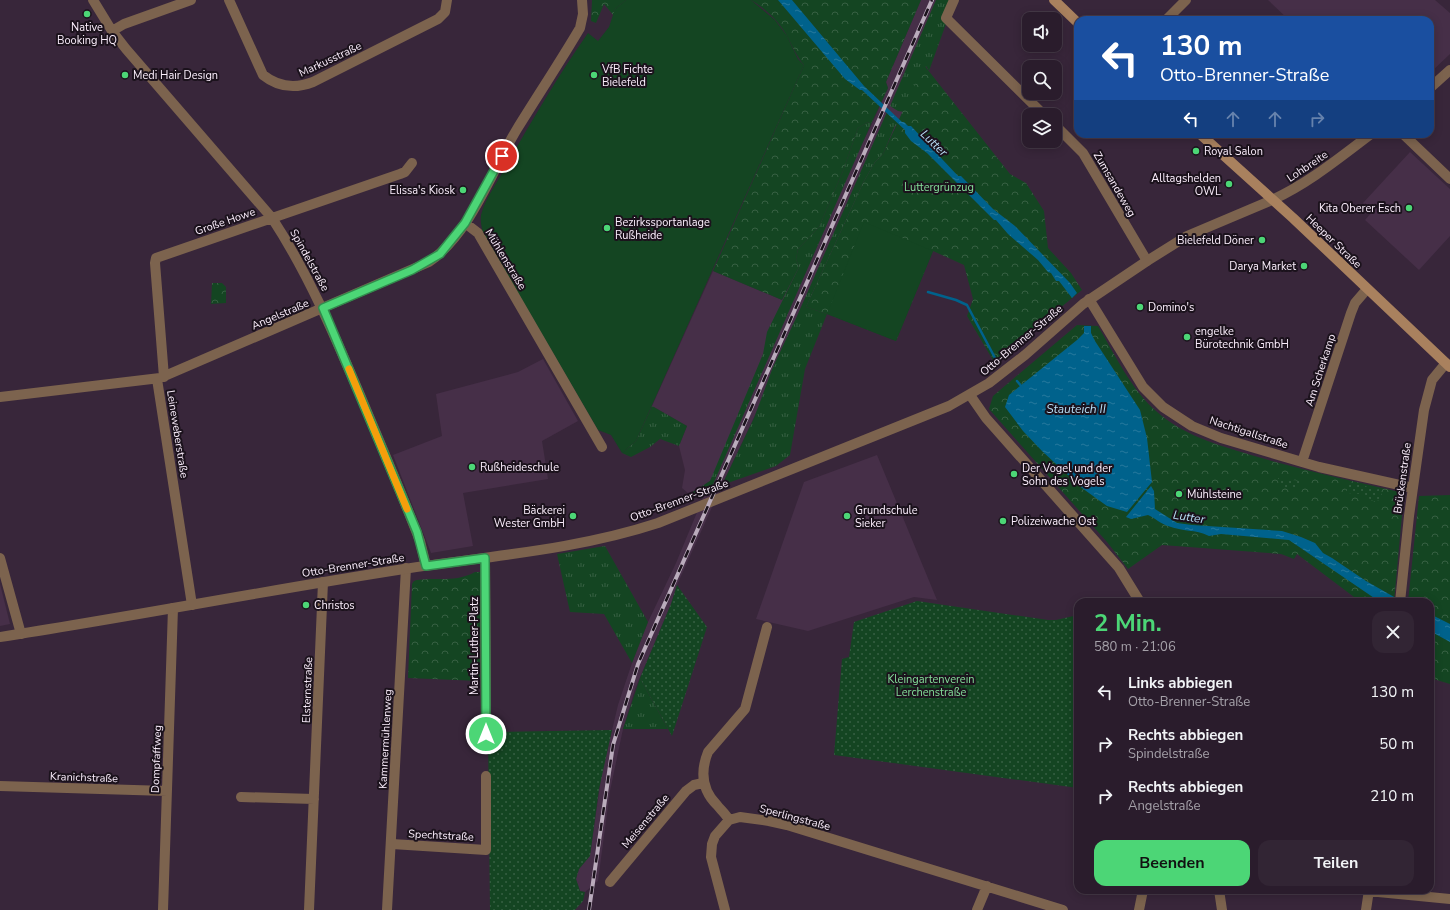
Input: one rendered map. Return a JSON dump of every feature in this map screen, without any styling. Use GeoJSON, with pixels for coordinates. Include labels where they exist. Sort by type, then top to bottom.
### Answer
{"type":"FeatureCollection","features":[{"type":"Feature","properties":{"kind":"main road"},"geometry":{"type":"LineString","coordinates":[[1054,0],[1074,19]]}},
{"type":"Feature","properties":{"kind":"main road","name":"Heeper Straße"},"geometry":{"type":"LineString","coordinates":[[1204,138],[1448,365]]}},
{"type":"Feature","properties":{"kind":"street","name":"Spindelstraße"},"geometry":{"type":"LineString","coordinates":[[93,0],[112,31],[272,218],[287,241],[323,308],[417,532],[426,566]]}},
{"type":"Feature","properties":{"kind":"street"},"geometry":{"type":"LineString","coordinates":[[112,31],[124,24],[191,0]]}},
{"type":"Feature","properties":{"kind":"street","name":"Markusstraße"},"geometry":{"type":"LineString","coordinates":[[228,0],[263,75],[273,82],[294,87],[313,82],[438,19],[445,12],[447,0]]}},
{"type":"Feature","properties":{"kind":"street"},"geometry":{"type":"LineString","coordinates":[[465,223],[517,130],[580,28],[583,14],[582,0]]}},
{"type":"Feature","properties":{"kind":"street"},"geometry":{"type":"LineString","coordinates":[[954,0],[946,18],[1037,108]]}},
{"type":"Feature","properties":{"kind":"street"},"geometry":{"type":"LineString","coordinates":[[1170,16],[1186,0]]}},
{"type":"Feature","properties":{"kind":"street"},"geometry":{"type":"LineString","coordinates":[[1434,84],[1450,70]]}},
{"type":"Feature","properties":{"kind":"street","name":"Zumsandeweg"},"geometry":{"type":"LineString","coordinates":[[1062,132],[1083,153],[1147,261]]}},
{"type":"Feature","properties":{"kind":"street","name":"Lohbreite"},"geometry":{"type":"LineString","coordinates":[[1272,200],[1294,190],[1316,176],[1366,138]]}},
{"type":"Feature","properties":{"kind":"street"},"geometry":{"type":"LineString","coordinates":[[1407,138],[1450,178]]}},
{"type":"Feature","properties":{"kind":"street","name":"Große Howe"},"geometry":{"type":"LineString","coordinates":[[160,378],[156,258],[400,174],[405,172],[412,163]]}},
{"type":"Feature","properties":{"kind":"street","name":"Otto-Brenner-Straße"},"geometry":{"type":"LineString","coordinates":[[0,637],[406,568],[485,558],[608,537],[658,523],[932,415],[970,395],[1025,355],[1089,300],[1147,261],[1187,236],[1272,200]]}},
{"type":"Feature","properties":{"kind":"street","name":"Angelstraße"},"geometry":{"type":"LineString","coordinates":[[160,378],[429,262],[440,254],[465,223]]}},
{"type":"Feature","properties":{"kind":"street","name":"Mühlenstraße"},"geometry":{"type":"LineString","coordinates":[[465,223],[478,233],[602,447]]}},
{"type":"Feature","properties":{"kind":"street","name":"Am Scherkamp"},"geometry":{"type":"LineString","coordinates":[[1302,462],[1351,313],[1355,303],[1367,289]]}},
{"type":"Feature","properties":{"kind":"street","name":"Nachtigallstraße"},"geometry":{"type":"LineString","coordinates":[[1089,300],[1143,387],[1163,407],[1192,426],[1221,438],[1302,462],[1413,488]]}},
{"type":"Feature","properties":{"kind":"street","name":"Brückenstraße"},"geometry":{"type":"LineString","coordinates":[[1401,598],[1413,488],[1428,393],[1436,373],[1448,365]]}},
{"type":"Feature","properties":{"kind":"street","name":"Leineweberstraße"},"geometry":{"type":"LineString","coordinates":[[0,397],[160,378],[192,605]]}},
{"type":"Feature","properties":{"kind":"street"},"geometry":{"type":"LineString","coordinates":[[970,395],[986,418],[1119,568],[1138,598]]}},
{"type":"Feature","properties":{"kind":"street"},"geometry":{"type":"LineString","coordinates":[[0,558],[21,634]]}},
{"type":"Feature","properties":{"kind":"street","name":"Martin-Luther-Platz"},"geometry":{"type":"LineString","coordinates":[[485,558],[486,734]]}},
{"type":"Feature","properties":{"kind":"street","name":"Kammermühlenweg"},"geometry":{"type":"LineString","coordinates":[[387,910],[392,844],[406,568]]}},
{"type":"Feature","properties":{"kind":"street","name":"Elsternstraße"},"geometry":{"type":"LineString","coordinates":[[309,910],[323,582]]}},
{"type":"Feature","properties":{"kind":"street","name":"Dompfaffweg"},"geometry":{"type":"LineString","coordinates":[[163,910],[173,608]]}},
{"type":"Feature","properties":{"kind":"street"},"geometry":{"type":"LineString","coordinates":[[725,910],[711,856],[712,844],[715,836],[729,820],[707,793],[704,783],[704,768],[708,752],[745,709],[767,627]]}},
{"type":"Feature","properties":{"kind":"street","name":"Spechtstraße"},"geometry":{"type":"LineString","coordinates":[[392,844],[486,850],[486,776]]}},
{"type":"Feature","properties":{"kind":"street","name":"Meisenstraße"},"geometry":{"type":"LineString","coordinates":[[610,882],[686,791],[694,785],[704,783]]}},
{"type":"Feature","properties":{"kind":"street","name":"Kranichstraße"},"geometry":{"type":"LineString","coordinates":[[0,786],[167,792]]}},
{"type":"Feature","properties":{"kind":"street"},"geometry":{"type":"LineString","coordinates":[[241,797],[314,798]]}},
{"type":"Feature","properties":{"kind":"street","name":"Sperlingstraße"},"geometry":{"type":"LineString","coordinates":[[729,820],[740,817],[769,821],[1063,910]]}},
{"type":"Feature","properties":{"kind":"street"},"geometry":{"type":"LineString","coordinates":[[977,910],[987,886]]}},
{"type":"Feature","properties":{"kind":"street"},"geometry":{"type":"LineString","coordinates":[[1139,910],[1142,894]]}},
{"type":"Feature","properties":{"kind":"street"},"geometry":{"type":"LineString","coordinates":[[1220,894],[1222,910]]}},
{"type":"Feature","properties":{"kind":"street"},"geometry":{"type":"LineString","coordinates":[[1366,910],[1368,894]]}},
{"type":"Feature","properties":{"kind":"street"},"geometry":{"type":"LineString","coordinates":[[1399,894],[1450,899]]}},
{"type":"Feature","properties":{"kind":"shaded area"},"geometry":{"type":"Polygon","coordinates":[[[921,0],[950,0],[929,71],[926,66],[806,307],[722,485],[677,585],[671,604],[635,689],[623,729],[610,791],[598,881],[585,892],[580,891],[576,879],[579,869],[590,855],[602,772],[618,705],[648,622],[676,563],[710,481],[689,494],[682,488],[685,470],[679,446],[687,426],[652,406],[713,271],[782,300],[872,124],[888,88],[886,82],[921,0]]]}},
{"type":"Feature","properties":{"kind":"shaded area"},"geometry":{"type":"Polygon","coordinates":[[[1268,0],[1435,0],[1450,13],[1450,54],[1434,69],[1434,16],[1285,16],[1268,0]]]}},
{"type":"Feature","properties":{"kind":"shaded area","name":"Kita Oberer Esch"},"geometry":{"type":"Polygon","coordinates":[[[1410,152],[1450,189],[1450,236],[1419,270],[1365,220],[1372,212],[1363,203],[1410,152]]]}},
{"type":"Feature","properties":{"kind":"shaded area","name":"Rußheideschule"},"geometry":{"type":"Polygon","coordinates":[[[543,359],[578,421],[542,441],[548,479],[463,493],[473,546],[431,553],[393,455],[442,436],[436,394],[518,372],[543,359]]]}},
{"type":"Feature","properties":{"kind":"shaded area","name":"Grundschule Sieker"},"geometry":{"type":"Polygon","coordinates":[[[877,455],[937,600],[914,597],[808,631],[756,619],[804,482],[877,455]]]}},
{"type":"Feature","properties":{"kind":"shaded area"},"geometry":{"type":"Polygon","coordinates":[[[0,584],[10,624],[0,626],[0,584]]]}},
{"type":"Feature","properties":{"kind":"green space"},"geometry":{"type":"Polygon","coordinates":[[[592,0],[626,0],[615,9],[614,16],[604,4],[596,23],[591,21],[592,0]]]}},
{"type":"Feature","properties":{"kind":"green space","name":"Bezirkssportanlage Rußheide"},"geometry":{"type":"Polygon","coordinates":[[[626,0],[751,0],[775,20],[787,36],[798,59],[804,65],[636,441],[622,453],[611,435],[598,430],[483,233],[481,215],[485,202],[546,98],[577,49],[588,33],[598,41],[609,27],[615,9],[626,0]]]}},
{"type":"Feature","properties":{"kind":"green space"},"geometry":{"type":"Polygon","coordinates":[[[751,0],[921,0],[886,82],[888,88],[871,124],[868,122],[858,128],[843,171],[819,227],[798,249],[796,259],[799,267],[782,300],[713,271],[804,65],[777,21],[762,7],[751,0]]]}},
{"type":"Feature","properties":{"kind":"green space"},"geometry":{"type":"Polygon","coordinates":[[[936,0],[950,0],[947,21],[929,71],[926,66],[904,112],[898,111],[890,106],[936,0]]]}},
{"type":"Feature","properties":{"kind":"green space","name":"Luttergrünzug"},"geometry":{"type":"Polygon","coordinates":[[[924,65],[1010,174],[1026,183],[1044,211],[1048,248],[1071,273],[1082,290],[994,362],[967,316],[973,299],[964,265],[933,251],[896,341],[806,307],[864,181],[875,162],[883,154],[924,65]]]}},
{"type":"Feature","properties":{"kind":"green space"},"geometry":{"type":"Polygon","coordinates":[[[887,112],[899,123],[895,126],[883,154],[875,162],[864,181],[806,307],[827,314],[805,369],[790,455],[776,466],[722,485],[754,418],[773,367],[887,112]]]}},
{"type":"Feature","properties":{"kind":"green space"},"geometry":{"type":"Polygon","coordinates":[[[868,122],[871,124],[711,489],[658,514],[657,510],[663,503],[680,500],[710,481],[763,354],[767,332],[799,267],[796,259],[798,249],[819,227],[843,171],[858,128],[868,122]]]}},
{"type":"Feature","properties":{"kind":"green space"},"geometry":{"type":"Polygon","coordinates":[[[864,222],[933,251],[896,341],[827,314],[864,222]]]}},
{"type":"Feature","properties":{"kind":"green space"},"geometry":{"type":"Polygon","coordinates":[[[212,283],[222,283],[226,287],[226,303],[211,304],[212,283]]]}},
{"type":"Feature","properties":{"kind":"green space"},"geometry":{"type":"Polygon","coordinates":[[[1077,325],[1098,326],[1124,371],[1139,393],[1156,411],[1177,427],[1213,443],[1239,451],[1328,475],[1404,493],[1394,598],[1354,598],[1297,554],[1294,559],[1281,554],[1162,545],[1128,569],[1107,542],[989,409],[993,396],[1077,325]]]}},
{"type":"Feature","properties":{"kind":"green space"},"geometry":{"type":"Polygon","coordinates":[[[652,406],[687,426],[679,446],[660,439],[650,447],[631,457],[622,453],[636,441],[652,406]]]}},
{"type":"Feature","properties":{"kind":"green space"},"geometry":{"type":"Polygon","coordinates":[[[1278,478],[1300,481],[1300,483],[1297,488],[1287,488],[1279,484],[1278,478]]]}},
{"type":"Feature","properties":{"kind":"green space"},"geometry":{"type":"Polygon","coordinates":[[[1348,483],[1363,485],[1374,490],[1379,489],[1382,495],[1379,500],[1375,502],[1361,494],[1347,493],[1345,487],[1348,483]]]}},
{"type":"Feature","properties":{"kind":"green space"},"geometry":{"type":"Polygon","coordinates":[[[1450,495],[1450,684],[1434,679],[1434,598],[1408,598],[1419,496],[1450,495]]]}},
{"type":"Feature","properties":{"kind":"green space"},"geometry":{"type":"Polygon","coordinates":[[[605,546],[648,622],[632,663],[604,614],[570,612],[557,554],[605,546]]]}},
{"type":"Feature","properties":{"kind":"green space"},"geometry":{"type":"Polygon","coordinates":[[[475,572],[480,572],[480,681],[408,678],[413,582],[424,579],[453,579],[475,572]]]}},
{"type":"Feature","properties":{"kind":"green space"},"geometry":{"type":"Polygon","coordinates":[[[677,585],[707,627],[672,736],[640,678],[671,604],[677,585]]]}},
{"type":"Feature","properties":{"kind":"green space","name":"Kleingartenverein Lerchenstraße"},"geometry":{"type":"Polygon","coordinates":[[[917,601],[1048,620],[1056,620],[1074,616],[1074,787],[834,755],[842,659],[849,657],[854,622],[917,601]]]}},
{"type":"Feature","properties":{"kind":"green space"},"geometry":{"type":"Polygon","coordinates":[[[640,678],[668,729],[623,729],[640,678]]]}},
{"type":"Feature","properties":{"kind":"green space"},"geometry":{"type":"Polygon","coordinates":[[[612,730],[599,789],[590,856],[579,869],[576,879],[580,891],[585,892],[583,901],[575,910],[490,910],[488,732],[612,730]]]}},
{"type":"Feature","properties":{"kind":"water"},"geometry":{"type":"Polygon","coordinates":[[[778,0],[792,0],[864,86],[902,122],[908,126],[911,126],[958,176],[961,176],[993,209],[1015,226],[1070,283],[1077,293],[1072,298],[1059,281],[1056,281],[1051,273],[1048,272],[1038,260],[1008,234],[996,220],[994,220],[927,153],[911,141],[905,133],[905,130],[862,90],[845,79],[778,0]]]}},
{"type":"Feature","properties":{"kind":"water","name":"Stauteich II"},"geometry":{"type":"Polygon","coordinates":[[[1084,326],[1091,326],[1091,333],[1095,341],[1140,410],[1147,438],[1152,482],[1127,512],[1107,506],[1082,488],[1042,451],[1023,431],[1005,407],[1009,395],[1077,340],[1084,333],[1084,326]]]}},
{"type":"Feature","properties":{"kind":"water"},"geometry":{"type":"Polygon","coordinates":[[[1151,486],[1154,491],[1155,509],[1177,523],[1282,531],[1301,537],[1315,543],[1323,553],[1366,581],[1396,598],[1374,598],[1289,540],[1221,534],[1209,536],[1199,532],[1168,526],[1148,515],[1131,519],[1126,517],[1151,486]]]}},
{"type":"Feature","properties":{"kind":"water"},"geometry":{"type":"Polygon","coordinates":[[[1434,616],[1450,624],[1450,642],[1434,633],[1434,616]]]}},
{"type":"Feature","properties":{"kind":"waterway"},"geometry":{"type":"LineString","coordinates":[[928,292],[956,300],[967,305],[995,358]]}},
{"type":"Feature","properties":{"kind":"waterway"},"geometry":{"type":"LineString","coordinates":[[1017,381],[1022,387]]}},
{"type":"Feature","properties":{"kind":"railway"},"geometry":{"type":"LineString","coordinates":[[589,910],[613,745],[638,664],[932,0]]}},
{"type":"Feature","properties":{"kind":"slow traffic"},"geometry":{"type":"LineString","coordinates":[[349,369],[407,509]]}},
{"type":"Feature","properties":{"kind":"place","name":"Native Booking HQ"},"geometry":{"type":"Point","coordinates":[87,14]}},
{"type":"Feature","properties":{"kind":"place","name":"Medi Hair Design"},"geometry":{"type":"Point","coordinates":[125,75]}},
{"type":"Feature","properties":{"kind":"place","name":"VfB Fichte Bielefeld"},"geometry":{"type":"Point","coordinates":[594,75]}},
{"type":"Feature","properties":{"kind":"place","name":"Royal Salon"},"geometry":{"type":"Point","coordinates":[1196,151]}},
{"type":"Feature","properties":{"kind":"place","name":"Alltagshelden OWL"},"geometry":{"type":"Point","coordinates":[1229,184]}},
{"type":"Feature","properties":{"kind":"place","name":"Elissa's Kiosk"},"geometry":{"type":"Point","coordinates":[463,190]}},
{"type":"Feature","properties":{"kind":"place","name":"Kita Oberer Esch"},"geometry":{"type":"Point","coordinates":[1409,208]}},
{"type":"Feature","properties":{"kind":"place","name":"Bezirkssportanlage Rußheide"},"geometry":{"type":"Point","coordinates":[607,228]}},
{"type":"Feature","properties":{"kind":"place","name":"Bielefeld Döner"},"geometry":{"type":"Point","coordinates":[1262,240]}},
{"type":"Feature","properties":{"kind":"place","name":"Darya Market"},"geometry":{"type":"Point","coordinates":[1304,266]}},
{"type":"Feature","properties":{"kind":"place","name":"Domino's"},"geometry":{"type":"Point","coordinates":[1140,307]}},
{"type":"Feature","properties":{"kind":"place","name":"engelke Bürotechnik GmbH"},"geometry":{"type":"Point","coordinates":[1187,337]}},
{"type":"Feature","properties":{"kind":"place","name":"Rußheideschule"},"geometry":{"type":"Point","coordinates":[472,467]}},
{"type":"Feature","properties":{"kind":"place","name":"Der Vogel und der Sohn des Vogels"},"geometry":{"type":"Point","coordinates":[1014,474]}},
{"type":"Feature","properties":{"kind":"place","name":"Mühlsteine"},"geometry":{"type":"Point","coordinates":[1179,494]}},
{"type":"Feature","properties":{"kind":"place","name":"Bäckerei Wester GmbH"},"geometry":{"type":"Point","coordinates":[573,516]}},
{"type":"Feature","properties":{"kind":"place","name":"Grundschule Sieker"},"geometry":{"type":"Point","coordinates":[847,516]}},
{"type":"Feature","properties":{"kind":"place","name":"Polizeiwache Ost"},"geometry":{"type":"Point","coordinates":[1003,521]}},
{"type":"Feature","properties":{"kind":"place","name":"Christos"},"geometry":{"type":"Point","coordinates":[306,605]}},
{"type":"Feature","properties":{"kind":"route"},"geometry":{"type":"LineString","coordinates":[[486,734],[485,558],[426,566],[417,532],[323,308],[412,270],[429,262],[440,254],[465,223],[502,156]]}},
{"type":"Feature","properties":{"kind":"water label","name":"Lutter"},"geometry":{"type":"Point","coordinates":[934,143]}},
{"type":"Feature","properties":{"kind":"water label","name":"Lutter"},"geometry":{"type":"Point","coordinates":[1189,517]}}]}
